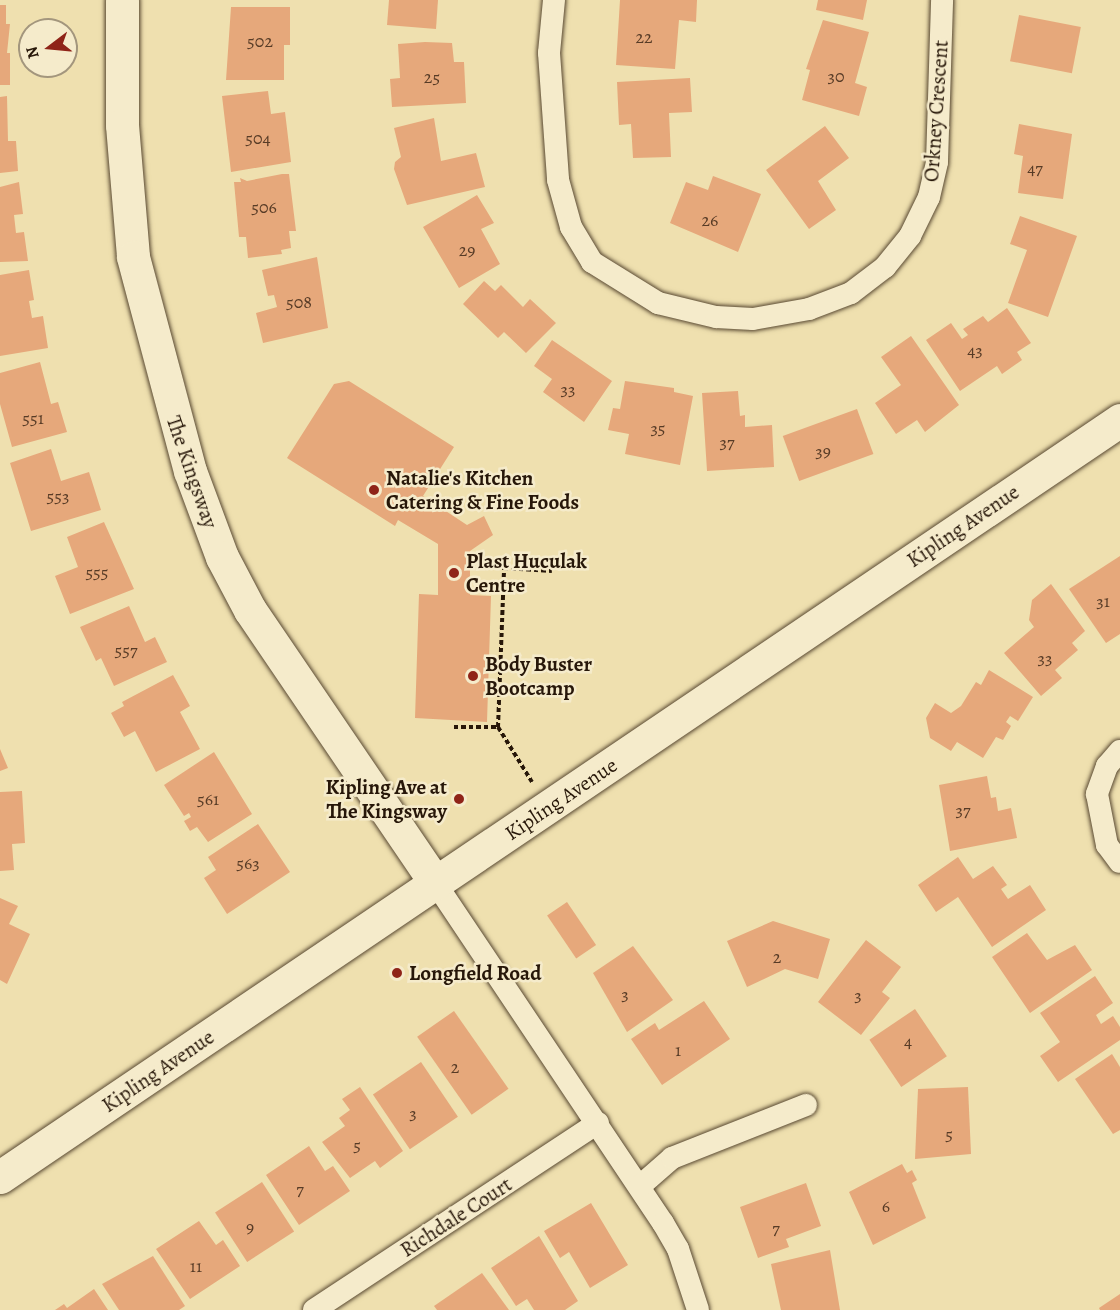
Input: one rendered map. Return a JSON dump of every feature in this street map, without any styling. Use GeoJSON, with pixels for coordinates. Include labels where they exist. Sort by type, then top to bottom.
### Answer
{"type":"FeatureCollection","features":[{"type":"Feature","properties":{"kind":"main road","name":"The Kingsway"},"geometry":{"type":"LineString","coordinates":[[122,0],[122,125],[134,258],[156,354],[190,471],[222,557],[250,610],[436,884]]}},
{"type":"Feature","properties":{"kind":"main road","name":"Kipling Avenue"},"geometry":{"type":"LineString","coordinates":[[0,1177],[1120,420]]}},
{"type":"Feature","properties":{"kind":"street","name":"Orkney Crescent"},"geometry":{"type":"LineString","coordinates":[[554,0],[549,53],[558,180],[571,227],[592,262],[658,303],[716,317],[753,319],[809,309],[851,293],[885,267],[910,236],[929,197],[937,162],[942,0]]}},
{"type":"Feature","properties":{"kind":"street"},"geometry":{"type":"LineString","coordinates":[[1120,751],[1107,766],[1097,794],[1107,845],[1120,862]]}},
{"type":"Feature","properties":{"kind":"street"},"geometry":{"type":"LineString","coordinates":[[436,884],[640,1186],[678,1249],[698,1310]]}},
{"type":"Feature","properties":{"kind":"street"},"geometry":{"type":"LineString","coordinates":[[640,1186],[672,1158],[806,1105]]}},
{"type":"Feature","properties":{"kind":"street","name":"Richdale Court"},"geometry":{"type":"LineString","coordinates":[[314,1310],[598,1123]]}},
{"type":"Feature","properties":{"kind":"path"},"geometry":{"type":"LineString","coordinates":[[549,808],[498,727],[504,568],[552,571]]}},
{"type":"Feature","properties":{"kind":"path"},"geometry":{"type":"LineString","coordinates":[[454,727],[498,727]]}},
{"type":"Feature","properties":{"kind":"building"},"geometry":{"type":"Polygon","coordinates":[[[389,0],[438,0],[436,29],[387,25],[389,0]]]}},
{"type":"Feature","properties":{"kind":"building"},"geometry":{"type":"Polygon","coordinates":[[[620,0],[697,0],[696,22],[679,20],[675,69],[616,65],[620,0]]]}},
{"type":"Feature","properties":{"kind":"building"},"geometry":{"type":"Polygon","coordinates":[[[818,0],[867,0],[863,20],[816,10],[818,0]]]}},
{"type":"Feature","properties":{"kind":"building"},"geometry":{"type":"Polygon","coordinates":[[[0,5],[6,5],[6,24],[10,24],[7,53],[10,53],[10,85],[0,85],[0,5]]]}},
{"type":"Feature","properties":{"kind":"building"},"geometry":{"type":"Polygon","coordinates":[[[231,7],[290,7],[290,45],[284,45],[284,80],[226,80],[231,7]]]}},
{"type":"Feature","properties":{"kind":"building"},"geometry":{"type":"Polygon","coordinates":[[[1019,15],[1081,27],[1072,73],[1010,61],[1019,15]]]}},
{"type":"Feature","properties":{"kind":"building"},"geometry":{"type":"Polygon","coordinates":[[[823,20],[869,32],[855,83],[867,87],[859,116],[802,100],[810,70],[806,69],[823,20]]]}},
{"type":"Feature","properties":{"kind":"building"},"geometry":{"type":"Polygon","coordinates":[[[452,43],[454,62],[464,62],[466,103],[392,107],[390,79],[400,78],[398,44],[452,43]]]}},
{"type":"Feature","properties":{"kind":"building"},"geometry":{"type":"Polygon","coordinates":[[[690,78],[692,112],[669,113],[671,157],[633,158],[631,124],[619,125],[617,82],[690,78]]]}},
{"type":"Feature","properties":{"kind":"building"},"geometry":{"type":"Polygon","coordinates":[[[268,91],[271,114],[285,112],[291,162],[231,172],[222,96],[268,91]]]}},
{"type":"Feature","properties":{"kind":"building"},"geometry":{"type":"Polygon","coordinates":[[[7,96],[8,141],[16,141],[18,171],[0,173],[0,97],[7,96]]]}},
{"type":"Feature","properties":{"kind":"building"},"geometry":{"type":"Polygon","coordinates":[[[434,118],[441,161],[476,153],[485,187],[407,205],[394,169],[395,162],[401,157],[394,128],[434,118]]]}},
{"type":"Feature","properties":{"kind":"building"},"geometry":{"type":"Polygon","coordinates":[[[1019,124],[1072,134],[1063,199],[1018,193],[1023,156],[1014,154],[1019,124]]]}},
{"type":"Feature","properties":{"kind":"building"},"geometry":{"type":"Polygon","coordinates":[[[825,126],[849,158],[818,181],[836,210],[809,229],[766,170],[825,126]]]}},
{"type":"Feature","properties":{"kind":"building"},"geometry":{"type":"Polygon","coordinates":[[[289,174],[296,231],[289,231],[291,248],[281,250],[282,254],[248,258],[246,237],[239,237],[234,182],[241,182],[240,178],[247,181],[289,174]]]}},
{"type":"Feature","properties":{"kind":"building"},"geometry":{"type":"Polygon","coordinates":[[[713,176],[761,194],[738,252],[670,223],[686,182],[708,190],[713,176]]]}},
{"type":"Feature","properties":{"kind":"building"},"geometry":{"type":"Polygon","coordinates":[[[19,182],[23,214],[14,215],[16,233],[24,232],[28,261],[0,262],[0,187],[19,182]]]}},
{"type":"Feature","properties":{"kind":"building"},"geometry":{"type":"Polygon","coordinates":[[[477,195],[494,223],[481,229],[500,264],[459,288],[423,227],[477,195]]]}},
{"type":"Feature","properties":{"kind":"building"},"geometry":{"type":"Polygon","coordinates":[[[1020,216],[1077,236],[1048,317],[1008,303],[1027,250],[1010,244],[1020,216]]]}},
{"type":"Feature","properties":{"kind":"building"},"geometry":{"type":"Polygon","coordinates":[[[317,257],[328,328],[263,343],[256,313],[277,307],[274,295],[268,296],[262,270],[317,257]]]}},
{"type":"Feature","properties":{"kind":"building"},"geometry":{"type":"Polygon","coordinates":[[[29,270],[34,300],[29,301],[32,318],[43,316],[48,348],[0,356],[0,275],[29,270]]]}},
{"type":"Feature","properties":{"kind":"building"},"geometry":{"type":"Polygon","coordinates":[[[484,281],[495,291],[501,285],[523,307],[530,299],[556,323],[526,353],[504,332],[498,338],[463,304],[484,281]]]}},
{"type":"Feature","properties":{"kind":"building"},"geometry":{"type":"Polygon","coordinates":[[[1007,308],[1031,343],[1017,352],[1022,360],[1002,374],[997,366],[960,391],[926,340],[951,323],[962,339],[968,335],[963,329],[983,316],[988,322],[1007,308]]]}},
{"type":"Feature","properties":{"kind":"building"},"geometry":{"type":"Polygon","coordinates":[[[911,336],[959,405],[925,432],[917,420],[896,434],[875,403],[901,385],[881,357],[911,336]]]}},
{"type":"Feature","properties":{"kind":"building"},"geometry":{"type":"Polygon","coordinates":[[[552,340],[612,381],[584,422],[543,392],[552,379],[534,366],[552,340]]]}},
{"type":"Feature","properties":{"kind":"building"},"geometry":{"type":"Polygon","coordinates":[[[40,362],[51,404],[58,402],[67,432],[12,447],[0,404],[0,373],[40,362]]]}},
{"type":"Feature","properties":{"kind":"building","name":"Plast Huculak Centre"},"geometry":{"type":"Polygon","coordinates":[[[349,381],[454,447],[423,496],[467,525],[484,516],[493,535],[470,551],[470,595],[491,596],[487,722],[415,718],[419,594],[438,595],[438,544],[398,520],[395,526],[287,458],[334,384],[349,381]]]}},
{"type":"Feature","properties":{"kind":"building"},"geometry":{"type":"Polygon","coordinates":[[[625,381],[674,388],[674,392],[693,396],[680,465],[625,454],[629,434],[608,430],[613,408],[620,409],[625,381]]]}},
{"type":"Feature","properties":{"kind":"building"},"geometry":{"type":"Polygon","coordinates":[[[738,391],[740,416],[745,415],[745,427],[772,425],[774,467],[707,471],[702,393],[738,391]]]}},
{"type":"Feature","properties":{"kind":"building"},"geometry":{"type":"Polygon","coordinates":[[[857,409],[873,454],[799,481],[783,436],[857,409]]]}},
{"type":"Feature","properties":{"kind":"building"},"geometry":{"type":"Polygon","coordinates":[[[51,449],[61,481],[89,472],[101,510],[31,531],[10,463],[51,449]]]}},
{"type":"Feature","properties":{"kind":"building"},"geometry":{"type":"Polygon","coordinates":[[[104,522],[134,589],[70,614],[55,576],[78,567],[67,537],[104,522]]]}},
{"type":"Feature","properties":{"kind":"building"},"geometry":{"type":"Polygon","coordinates":[[[1120,556],[1120,634],[1106,643],[1069,589],[1120,556]]]}},
{"type":"Feature","properties":{"kind":"building"},"geometry":{"type":"Polygon","coordinates":[[[1051,584],[1085,631],[1072,643],[1078,650],[1055,670],[1062,678],[1041,696],[1004,653],[1034,627],[1029,620],[1032,600],[1051,584]]]}},
{"type":"Feature","properties":{"kind":"building"},"geometry":{"type":"Polygon","coordinates":[[[129,606],[145,642],[155,637],[167,662],[114,686],[101,658],[96,661],[80,627],[129,606]]]}},
{"type":"Feature","properties":{"kind":"building"},"geometry":{"type":"Polygon","coordinates":[[[989,670],[1033,697],[1018,721],[1010,716],[1006,722],[1011,726],[1003,740],[996,737],[983,758],[957,742],[951,751],[930,738],[926,718],[935,703],[951,713],[961,706],[976,682],[981,685],[989,670]]]}},
{"type":"Feature","properties":{"kind":"building"},"geometry":{"type":"Polygon","coordinates":[[[173,675],[190,706],[180,712],[200,749],[156,772],[135,731],[124,737],[111,713],[124,706],[122,702],[173,675]]]}},
{"type":"Feature","properties":{"kind":"building"},"geometry":{"type":"Polygon","coordinates":[[[0,749],[8,768],[0,771],[0,749]]]}},
{"type":"Feature","properties":{"kind":"building"},"geometry":{"type":"Polygon","coordinates":[[[214,752],[252,814],[208,842],[197,827],[190,831],[184,821],[191,817],[189,813],[184,816],[164,785],[214,752]]]}},
{"type":"Feature","properties":{"kind":"building"},"geometry":{"type":"Polygon","coordinates":[[[987,776],[991,798],[996,797],[998,811],[1011,808],[1017,838],[950,851],[939,785],[987,776]]]}},
{"type":"Feature","properties":{"kind":"building"},"geometry":{"type":"Polygon","coordinates":[[[22,791],[25,843],[12,844],[14,870],[0,871],[0,792],[22,791]]]}},
{"type":"Feature","properties":{"kind":"building"},"geometry":{"type":"Polygon","coordinates":[[[258,824],[290,872],[227,914],[204,878],[216,870],[208,857],[258,824]]]}},
{"type":"Feature","properties":{"kind":"building"},"geometry":{"type":"Polygon","coordinates":[[[958,857],[973,879],[993,866],[1007,885],[1001,889],[1008,899],[1030,885],[1046,910],[992,947],[958,897],[936,912],[918,885],[958,857]]]}},
{"type":"Feature","properties":{"kind":"building"},"geometry":{"type":"Polygon","coordinates":[[[0,898],[18,906],[9,924],[30,934],[7,984],[0,980],[0,898]]]}},
{"type":"Feature","properties":{"kind":"building"},"geometry":{"type":"Polygon","coordinates":[[[567,902],[596,945],[576,959],[547,915],[567,902]]]}},
{"type":"Feature","properties":{"kind":"building"},"geometry":{"type":"Polygon","coordinates":[[[773,921],[830,939],[818,979],[785,969],[747,987],[727,941],[773,921]]]}},
{"type":"Feature","properties":{"kind":"building"},"geometry":{"type":"Polygon","coordinates":[[[1027,933],[1047,960],[1075,945],[1092,970],[1030,1013],[992,957],[1027,933]]]}},
{"type":"Feature","properties":{"kind":"building"},"geometry":{"type":"Polygon","coordinates":[[[866,940],[901,967],[882,992],[890,998],[861,1035],[818,1002],[866,940]]]}},
{"type":"Feature","properties":{"kind":"building"},"geometry":{"type":"Polygon","coordinates":[[[633,946],[673,1000],[627,1032],[593,973],[633,946]]]}},
{"type":"Feature","properties":{"kind":"building"},"geometry":{"type":"Polygon","coordinates":[[[1095,976],[1113,1003],[1096,1015],[1101,1024],[1113,1016],[1120,1027],[1120,1040],[1058,1082],[1040,1056],[1060,1042],[1040,1013],[1095,976]]]}},
{"type":"Feature","properties":{"kind":"building"},"geometry":{"type":"Polygon","coordinates":[[[704,1001],[730,1039],[662,1085],[631,1039],[655,1023],[659,1030],[704,1001]]]}},
{"type":"Feature","properties":{"kind":"building"},"geometry":{"type":"Polygon","coordinates":[[[915,1009],[947,1056],[901,1087],[869,1040],[915,1009]]]}},
{"type":"Feature","properties":{"kind":"building"},"geometry":{"type":"Polygon","coordinates":[[[454,1011],[508,1089],[472,1115],[417,1037],[454,1011]]]}},
{"type":"Feature","properties":{"kind":"building"},"geometry":{"type":"Polygon","coordinates":[[[1112,1054],[1120,1067],[1120,1130],[1113,1134],[1075,1079],[1112,1054]]]}},
{"type":"Feature","properties":{"kind":"building"},"geometry":{"type":"Polygon","coordinates":[[[421,1062],[458,1117],[410,1149],[373,1094],[421,1062]]]}},
{"type":"Feature","properties":{"kind":"building"},"geometry":{"type":"Polygon","coordinates":[[[360,1087],[403,1151],[380,1168],[375,1161],[350,1178],[322,1142],[345,1126],[339,1118],[350,1110],[342,1099],[360,1087]]]}},
{"type":"Feature","properties":{"kind":"building"},"geometry":{"type":"Polygon","coordinates":[[[968,1087],[971,1154],[915,1159],[918,1089],[968,1087]]]}},
{"type":"Feature","properties":{"kind":"building"},"geometry":{"type":"Polygon","coordinates":[[[309,1146],[325,1171],[333,1166],[350,1191],[299,1225],[266,1175],[309,1146]]]}},
{"type":"Feature","properties":{"kind":"building"},"geometry":{"type":"Polygon","coordinates":[[[902,1164],[907,1173],[912,1170],[917,1180],[912,1183],[926,1218],[873,1245],[849,1192],[902,1164]]]}},
{"type":"Feature","properties":{"kind":"building"},"geometry":{"type":"Polygon","coordinates":[[[262,1182],[294,1231],[247,1262],[215,1212],[262,1182]]]}},
{"type":"Feature","properties":{"kind":"building"},"geometry":{"type":"Polygon","coordinates":[[[806,1183],[821,1226],[786,1239],[789,1247],[758,1258],[740,1207],[806,1183]]]}},
{"type":"Feature","properties":{"kind":"building"},"geometry":{"type":"Polygon","coordinates":[[[591,1203],[628,1265],[590,1288],[569,1252],[560,1258],[544,1231],[591,1203]]]}},
{"type":"Feature","properties":{"kind":"building"},"geometry":{"type":"Polygon","coordinates":[[[199,1221],[216,1245],[223,1240],[240,1266],[190,1299],[156,1249],[199,1221]]]}},
{"type":"Feature","properties":{"kind":"building"},"geometry":{"type":"Polygon","coordinates":[[[539,1236],[578,1301],[565,1310],[534,1310],[527,1299],[516,1306],[491,1268],[539,1236]]]}},
{"type":"Feature","properties":{"kind":"building"},"geometry":{"type":"Polygon","coordinates":[[[830,1250],[840,1310],[781,1310],[771,1264],[830,1250]]]}},
{"type":"Feature","properties":{"kind":"building"},"geometry":{"type":"Polygon","coordinates":[[[153,1256],[185,1306],[179,1310],[119,1310],[102,1284],[153,1256]]]}},
{"type":"Feature","properties":{"kind":"building"},"geometry":{"type":"Polygon","coordinates":[[[482,1273],[509,1310],[437,1310],[434,1306],[482,1273]]]}},
{"type":"Feature","properties":{"kind":"building"},"geometry":{"type":"Polygon","coordinates":[[[94,1289],[108,1310],[55,1310],[64,1304],[67,1308],[94,1289]]]}},
{"type":"Feature","properties":{"kind":"building"},"geometry":{"type":"Polygon","coordinates":[[[1120,1294],[1120,1310],[1100,1310],[1099,1308],[1120,1294]]]}},
{"type":"Feature","properties":{"kind":"place","name":"Natalie's Kitchen Catering & Fine Foods"},"geometry":{"type":"Point","coordinates":[374,490]}},
{"type":"Feature","properties":{"kind":"place","name":"Plast Huculak Centre"},"geometry":{"type":"Point","coordinates":[454,573]}},
{"type":"Feature","properties":{"kind":"place","name":"Body Buster Bootcamp"},"geometry":{"type":"Point","coordinates":[473,676]}},
{"type":"Feature","properties":{"kind":"place","name":"Kipling Ave at The Kingsway"},"geometry":{"type":"Point","coordinates":[459,799]}},
{"type":"Feature","properties":{"kind":"place","name":"Longfield Road"},"geometry":{"type":"Point","coordinates":[397,973]}}]}
